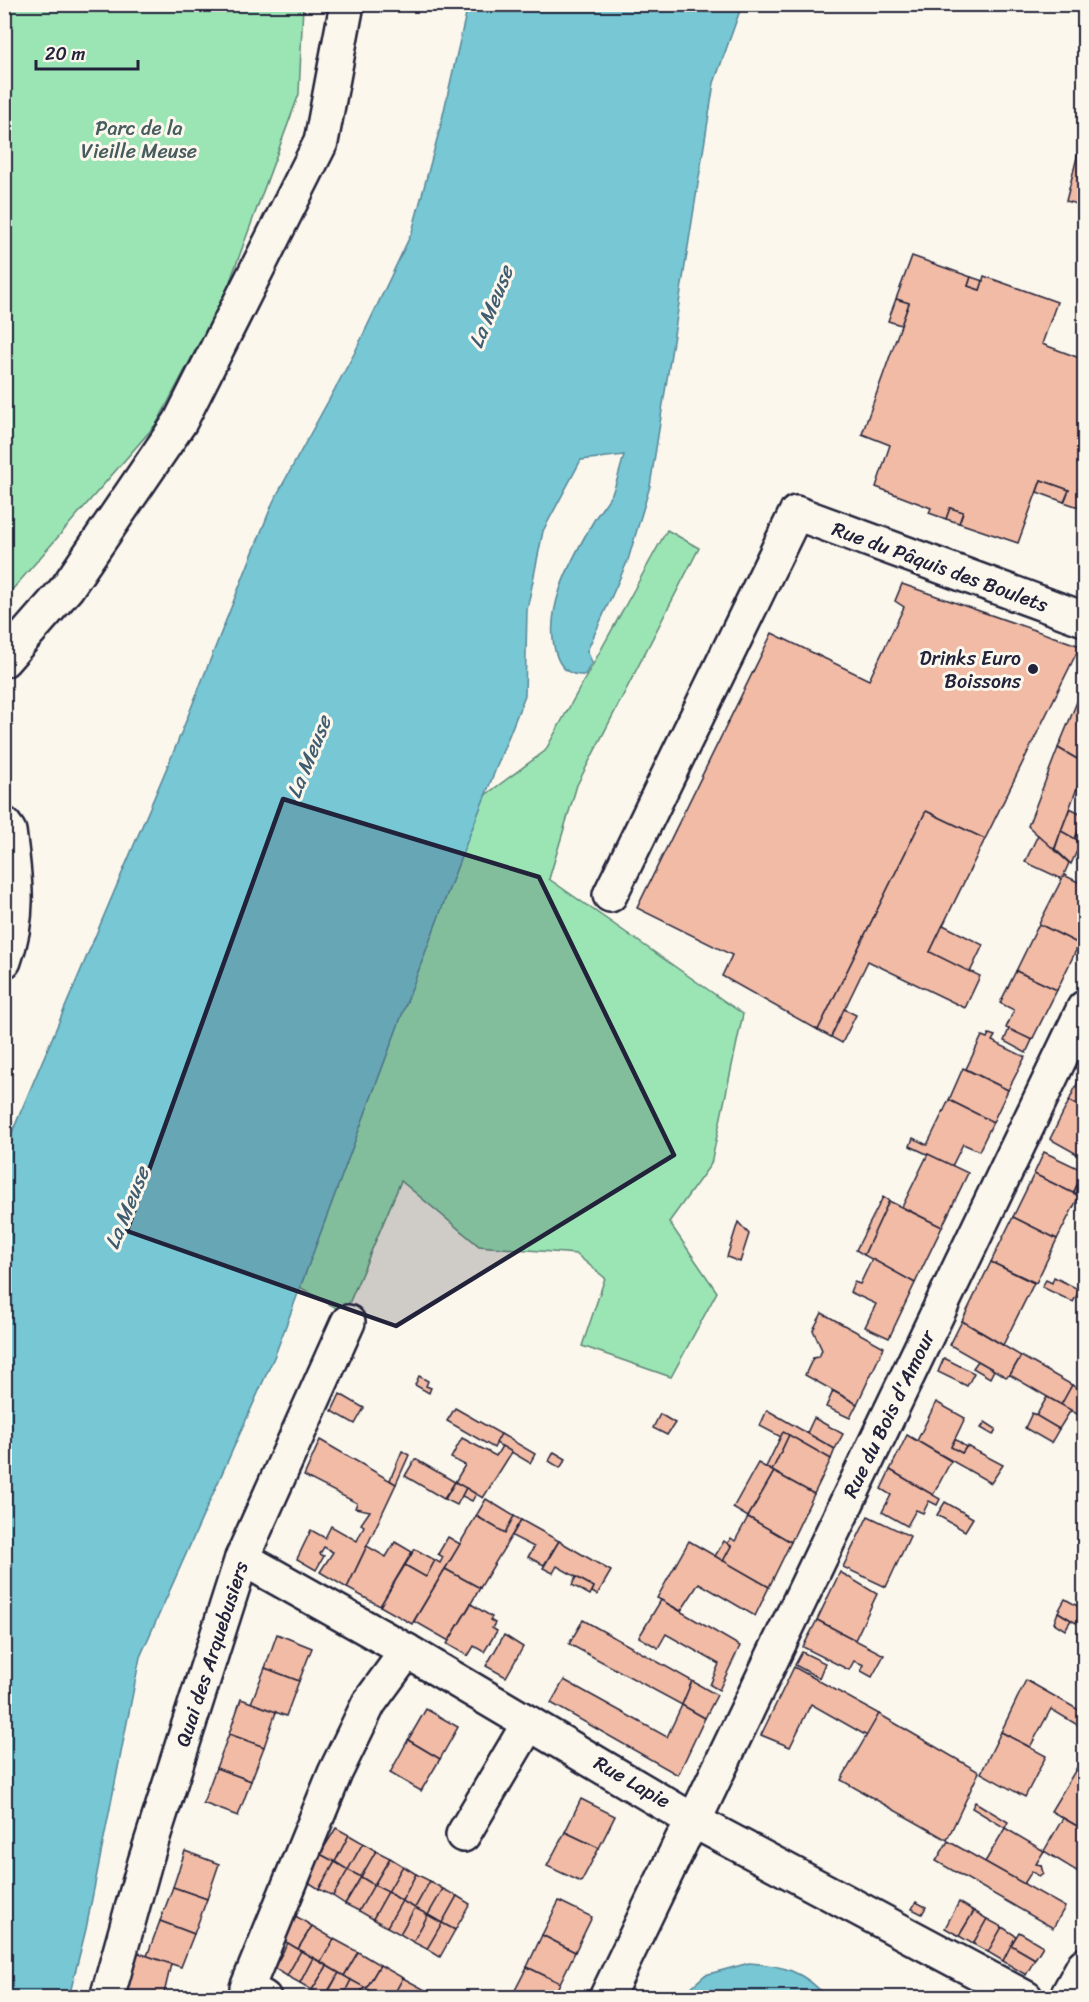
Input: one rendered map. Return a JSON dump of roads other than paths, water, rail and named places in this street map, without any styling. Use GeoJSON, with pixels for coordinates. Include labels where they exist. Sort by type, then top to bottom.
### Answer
{"type":"FeatureCollection","features":[{"type":"Feature","properties":{"kind":"street"},"geometry":{"type":"LineString","coordinates":[[4,660],[67,588],[180,422],[321,142],[348,4]]}},
{"type":"Feature","properties":{"kind":"street","name":"Rue du Pâquis des Boulets"},"geometry":{"type":"LineString","coordinates":[[610,895],[796,513],[1084,619]]}},
{"type":"Feature","properties":{"kind":"street"},"geometry":{"type":"LineString","coordinates":[[4,824],[9,831],[17,899],[12,939],[4,961]]}},
{"type":"Feature","properties":{"kind":"street","name":"Rue du Bois d'Amour"},"geometry":{"type":"LineString","coordinates":[[606,1998],[682,1840],[694,1821],[1084,1008]]}},
{"type":"Feature","properties":{"kind":"street","name":"Quai des Arquebusiers"},"geometry":{"type":"LineString","coordinates":[[107,1998],[145,1862],[242,1558],[348,1322]]}},
{"type":"Feature","properties":{"kind":"street","name":"Rue Lapie"},"geometry":{"type":"LineString","coordinates":[[242,1558],[407,1651],[694,1821],[1026,1998]]}},
{"type":"Feature","properties":{"kind":"street"},"geometry":{"type":"LineString","coordinates":[[264,1998],[247,1988],[282,1899],[335,1773],[369,1702],[407,1651]]}},
{"type":"Feature","properties":{"kind":"street"},"geometry":{"type":"LineString","coordinates":[[463,1835],[529,1723]]}},
{"type":"Feature","properties":{"kind":"street"},"geometry":{"type":"LineString","coordinates":[[1066,1998],[1084,1965]]}},
{"type":"Feature","properties":{"kind":"water","name":"La Meuse"},"geometry":{"type":"Polygon","coordinates":[[[468,5],[742,5],[714,83],[650,486],[628,560],[587,651],[592,662],[585,675],[568,671],[557,657],[553,640],[556,605],[576,553],[613,491],[624,455],[581,460],[543,531],[527,610],[525,695],[461,857],[275,1355],[140,1657],[86,1929],[69,1997],[5,1997],[5,1149],[176,746],[273,502],[354,354],[412,232],[440,128],[468,5]]]}},
{"type":"Feature","properties":{"kind":"water"},"geometry":{"type":"Polygon","coordinates":[[[749,1963],[792,1971],[810,1981],[826,1997],[680,1997],[705,1975],[749,1963]]]}},
{"type":"Feature","properties":{"kind":"place","name":"Drinks Euro Boissons"},"geometry":{"type":"Point","coordinates":[1033,669]}},
{"type":"Feature","properties":{"kind":"park label","name":"Parc de la Vieille Meuse"},"geometry":{"type":"Point","coordinates":[139,140]}}]}
